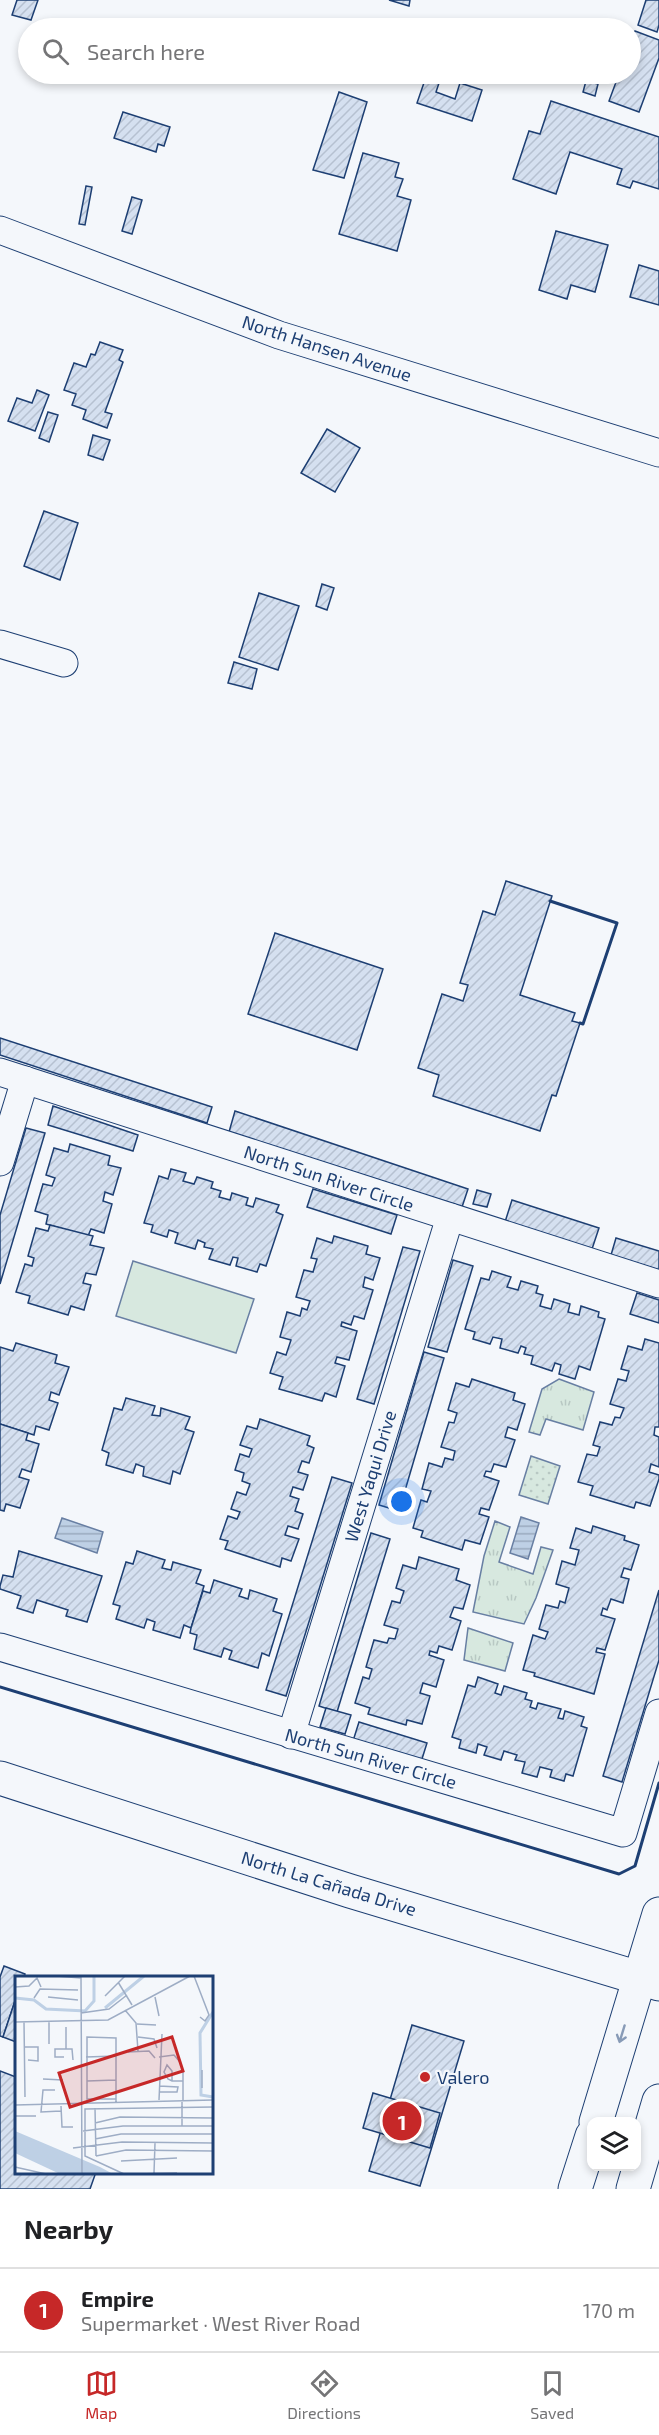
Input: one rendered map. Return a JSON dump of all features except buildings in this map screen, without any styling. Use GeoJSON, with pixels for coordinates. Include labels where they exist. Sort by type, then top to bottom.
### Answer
{"type":"FeatureCollection","features":[{"type":"Feature","properties":{"kind":"main road","name":"North La Cañada Drive"},"geometry":{"type":"LineString","coordinates":[[0,1778],[340,1887],[649,1981]]}},
{"type":"Feature","properties":{"kind":"main road"},"geometry":{"type":"LineString","coordinates":[[598,2117],[649,1981],[659,1914]]}},
{"type":"Feature","properties":{"kind":"main road"},"geometry":{"type":"LineString","coordinates":[[633,2189],[659,2101]]}},
{"type":"Feature","properties":{"kind":"main road"},"geometry":{"type":"LineString","coordinates":[[575,2189],[587,2149]]}},
{"type":"Feature","properties":{"kind":"street","name":"North Hansen Avenue"},"geometry":{"type":"LineString","coordinates":[[0,230],[279,335],[659,453]]}},
{"type":"Feature","properties":{"kind":"street"},"geometry":{"type":"LineString","coordinates":[[0,644],[63,663]]}},
{"type":"Feature","properties":{"kind":"street"},"geometry":{"type":"LineString","coordinates":[[0,1162],[13,1076]]}},
{"type":"Feature","properties":{"kind":"street","name":"North Sun River Circle"},"geometry":{"type":"LineString","coordinates":[[13,1076],[659,1284]]}},
{"type":"Feature","properties":{"kind":"street","name":"West Yaqui Drive"},"geometry":{"type":"LineString","coordinates":[[291,1735],[450,1217]]}},
{"type":"Feature","properties":{"kind":"street","name":"North Sun River Circle"},"geometry":{"type":"LineString","coordinates":[[0,1647],[622,1833],[659,1713]]}},
{"type":"Feature","properties":{"kind":"green space"},"geometry":{"type":"Polygon","coordinates":[[[133,1261],[254,1299],[236,1353],[116,1316],[133,1261]]]}},
{"type":"Feature","properties":{"kind":"green space"},"geometry":{"type":"Polygon","coordinates":[[[559,1379],[594,1392],[583,1430],[546,1419],[540,1435],[529,1432],[542,1389],[559,1379]]]}},
{"type":"Feature","properties":{"kind":"green space"},"geometry":{"type":"Polygon","coordinates":[[[531,1456],[560,1466],[548,1504],[519,1495],[531,1456]]]}},
{"type":"Feature","properties":{"kind":"green space"},"geometry":{"type":"Polygon","coordinates":[[[495,1521],[510,1527],[499,1562],[533,1574],[541,1547],[553,1550],[524,1624],[473,1612],[484,1556],[495,1521]]]}},
{"type":"Feature","properties":{"kind":"green space"},"geometry":{"type":"Polygon","coordinates":[[[468,1628],[513,1643],[505,1671],[464,1660],[468,1628]]]}},
{"type":"Feature","properties":{"kind":"water"},"geometry":{"type":"Polygon","coordinates":[[[521,1517],[539,1523],[528,1559],[510,1553],[521,1517]]]}},
{"type":"Feature","properties":{"kind":"water"},"geometry":{"type":"Polygon","coordinates":[[[62,1518],[103,1532],[97,1553],[55,1538],[62,1518]]]}},
{"type":"Feature","properties":{"kind":"wall"},"geometry":{"type":"LineString","coordinates":[[550,901],[617,923],[583,1024],[580,1023]]}},
{"type":"Feature","properties":{"kind":"wall"},"geometry":{"type":"LineString","coordinates":[[0,1687],[619,1874],[635,1866],[659,1783]]}},
{"type":"Feature","properties":{"kind":"place","name":"Valero"},"geometry":{"type":"Point","coordinates":[425,2077]}},
{"type":"Feature","properties":{"kind":"place","name":"Empire"},"geometry":{"type":"Point","coordinates":[402,2121]}}]}
